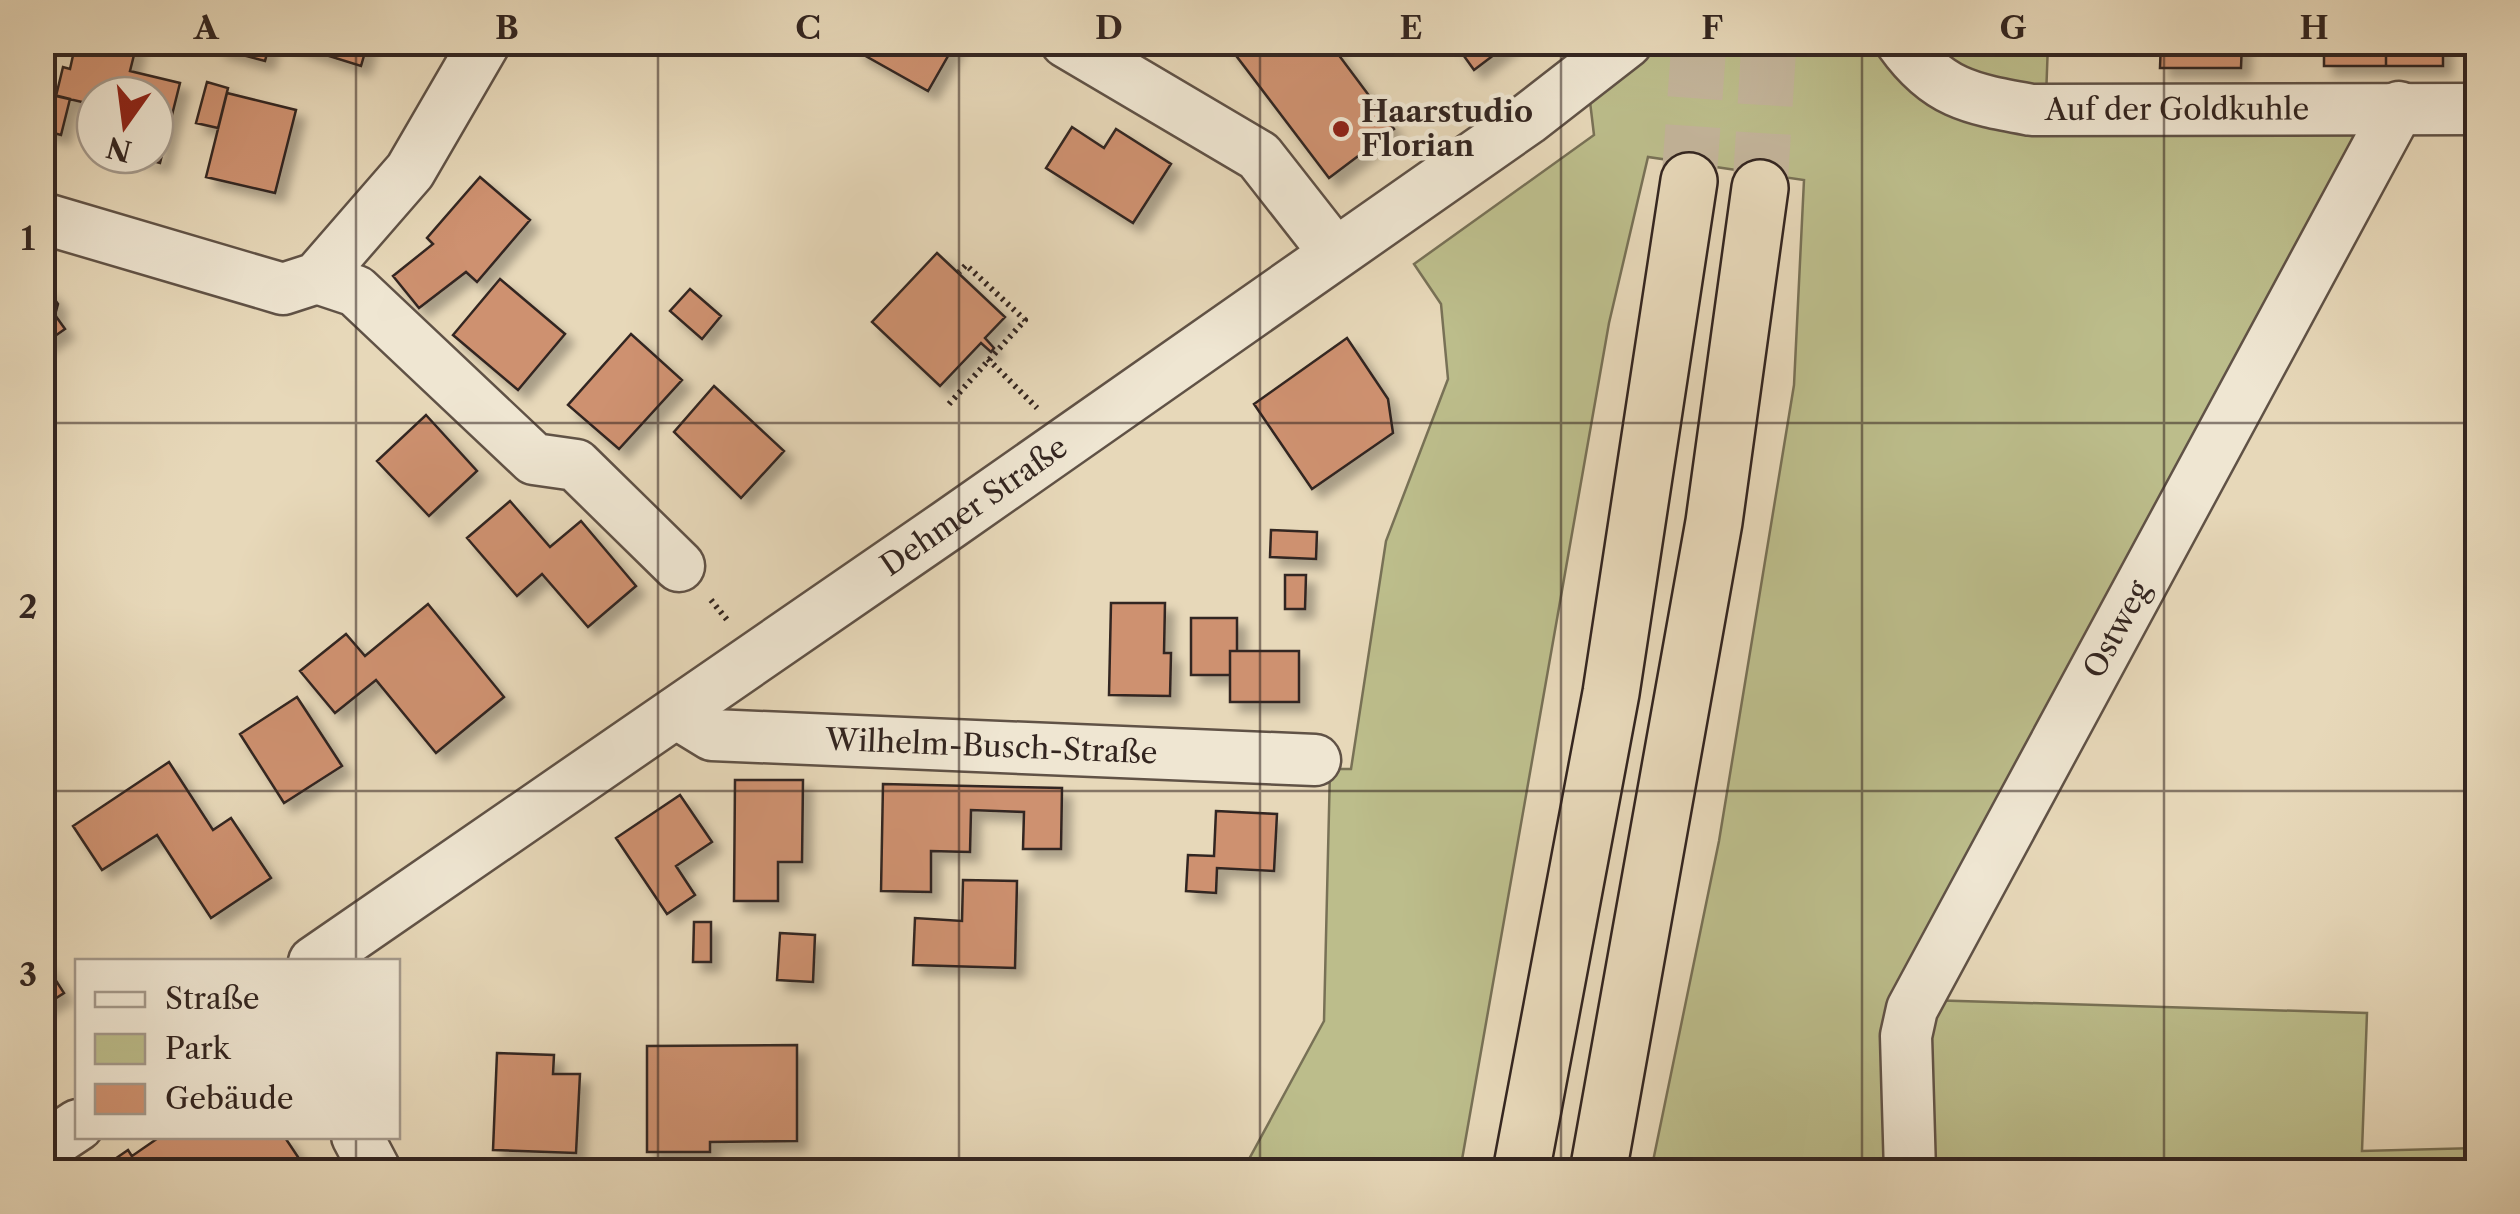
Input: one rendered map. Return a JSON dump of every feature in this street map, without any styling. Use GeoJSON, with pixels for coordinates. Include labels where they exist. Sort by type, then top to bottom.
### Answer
{"type":"FeatureCollection","features":[{"type":"Feature","properties":{"kind":"highway"},"geometry":{"type":"LineString","coordinates":[[1521,1172],[1610,693],[1689,180]]}},
{"type":"Feature","properties":{"kind":"highway"},"geometry":{"type":"LineString","coordinates":[[1598,1172],[1714,522],[1760,188]]}},
{"type":"Feature","properties":{"kind":"street"},"geometry":{"type":"LineString","coordinates":[[42,218],[283,289],[317,278],[410,171],[484,42]]}},
{"type":"Feature","properties":{"kind":"street"},"geometry":{"type":"LineString","coordinates":[[1066,42],[1259,156],[1335,254]]}},
{"type":"Feature","properties":{"kind":"street","name":"Dehmer Straße"},"geometry":{"type":"LineString","coordinates":[[318,959],[1528,120],[1627,42]]}},
{"type":"Feature","properties":{"kind":"street","name":"Auf der Goldkuhle"},"geometry":{"type":"LineString","coordinates":[[1900,42],[1926,76],[1977,100],[2032,110],[2478,109]]}},
{"type":"Feature","properties":{"kind":"street","name":"Ostweg"},"geometry":{"type":"LineString","coordinates":[[1910,1172],[1906,1036],[1912,1009],[2399,107]]}},
{"type":"Feature","properties":{"kind":"street"},"geometry":{"type":"LineString","coordinates":[[317,278],[356,290],[534,460],[576,465],[679,566]]}},
{"type":"Feature","properties":{"kind":"street","name":"Wilhelm-Busch-Straße"},"geometry":{"type":"LineString","coordinates":[[676,713],[712,735],[1315,760]]}},
{"type":"Feature","properties":{"kind":"street"},"geometry":{"type":"LineString","coordinates":[[42,1149],[75,1127]]}},
{"type":"Feature","properties":{"kind":"street"},"geometry":{"type":"LineString","coordinates":[[359,1139],[376,1172]]}},
{"type":"Feature","properties":{"kind":"path"},"geometry":{"type":"LineString","coordinates":[[949,404],[1026,320],[966,265],[959,272]]}},
{"type":"Feature","properties":{"kind":"path"},"geometry":{"type":"LineString","coordinates":[[988,359],[1039,410]]}},
{"type":"Feature","properties":{"kind":"green space"},"geometry":{"type":"Polygon","coordinates":[[[1583,43],[2048,43],[2045,125],[2406,125],[1927,1000],[2367,1013],[2362,1151],[2477,1148],[2477,1171],[1651,1171],[1719,841],[1794,385],[1804,180],[1648,157],[1609,323],[1460,1171],[1242,1172],[1324,1021],[1330,769],[1351,769],[1386,541],[1448,379],[1441,304],[1414,264],[1594,135],[1583,43]]]}},
{"type":"Feature","properties":{"kind":"building"},"geometry":{"type":"Polygon","coordinates":[[[76,42],[137,43],[130,71],[147,75],[75,75],[75,100],[56,96],[63,67],[70,69],[76,42]]]}},
{"type":"Feature","properties":{"kind":"building"},"geometry":{"type":"Polygon","coordinates":[[[218,42],[270,42],[265,61],[216,48],[218,42]]]}},
{"type":"Feature","properties":{"kind":"building"},"geometry":{"type":"Polygon","coordinates":[[[284,42],[368,42],[361,66],[284,42]]]}},
{"type":"Feature","properties":{"kind":"building"},"geometry":{"type":"Polygon","coordinates":[[[859,42],[956,42],[928,91],[855,50],[859,42]]]}},
{"type":"Feature","properties":{"kind":"building"},"geometry":{"type":"Polygon","coordinates":[[[1329,42],[1394,129],[1329,178],[1228,45],[1329,42]]]}},
{"type":"Feature","properties":{"kind":"building"},"geometry":{"type":"Polygon","coordinates":[[[1454,42],[1511,42],[1474,70],[1454,42]]]}},
{"type":"Feature","properties":{"kind":"building"},"geometry":{"type":"Polygon","coordinates":[[[2161,42],[2242,42],[2241,68],[2160,68],[2161,42]]]}},
{"type":"Feature","properties":{"kind":"building"},"geometry":{"type":"Polygon","coordinates":[[[2324,42],[2386,42],[2386,66],[2324,66],[2324,42]]]}},
{"type":"Feature","properties":{"kind":"building"},"geometry":{"type":"Polygon","coordinates":[[[2386,42],[2443,42],[2443,66],[2386,66],[2386,42]]]}},
{"type":"Feature","properties":{"kind":"building"},"geometry":{"type":"Polygon","coordinates":[[[207,82],[228,88],[218,128],[196,123],[207,82]]]}},
{"type":"Feature","properties":{"kind":"building"},"geometry":{"type":"Polygon","coordinates":[[[42,92],[70,99],[61,135],[42,130],[42,92]]]}},
{"type":"Feature","properties":{"kind":"building"},"geometry":{"type":"Polygon","coordinates":[[[227,93],[296,110],[275,193],[206,177],[227,93]]]}},
{"type":"Feature","properties":{"kind":"building"},"geometry":{"type":"Polygon","coordinates":[[[1072,127],[1104,148],[1116,129],[1171,164],[1133,223],[1046,168],[1072,127]]]}},
{"type":"Feature","properties":{"kind":"building"},"geometry":{"type":"Polygon","coordinates":[[[480,177],[530,220],[477,282],[466,272],[419,308],[393,276],[433,244],[427,238],[480,177]]]}},
{"type":"Feature","properties":{"kind":"building"},"geometry":{"type":"Polygon","coordinates":[[[937,253],[1005,317],[985,338],[994,348],[991,352],[981,343],[940,386],[872,322],[937,253]]]}},
{"type":"Feature","properties":{"kind":"building"},"geometry":{"type":"Polygon","coordinates":[[[500,279],[565,334],[518,390],[453,335],[500,279]]]}},
{"type":"Feature","properties":{"kind":"building"},"geometry":{"type":"Polygon","coordinates":[[[690,289],[721,316],[702,339],[670,311],[690,289]]]}},
{"type":"Feature","properties":{"kind":"building"},"geometry":{"type":"Polygon","coordinates":[[[42,290],[48,290],[58,304],[55,315],[65,329],[42,345],[42,290]]]}},
{"type":"Feature","properties":{"kind":"building"},"geometry":{"type":"Polygon","coordinates":[[[631,334],[682,380],[619,449],[568,405],[631,334]]]}},
{"type":"Feature","properties":{"kind":"building"},"geometry":{"type":"Polygon","coordinates":[[[1347,338],[1388,399],[1393,433],[1312,489],[1254,404],[1347,338]]]}},
{"type":"Feature","properties":{"kind":"building"},"geometry":{"type":"Polygon","coordinates":[[[714,386],[784,451],[741,498],[674,432],[714,386]]]}},
{"type":"Feature","properties":{"kind":"building"},"geometry":{"type":"Polygon","coordinates":[[[426,415],[477,471],[429,516],[377,461],[426,415]]]}},
{"type":"Feature","properties":{"kind":"building"},"geometry":{"type":"Polygon","coordinates":[[[510,501],[550,547],[581,521],[636,586],[588,627],[542,574],[517,596],[467,538],[510,501]]]}},
{"type":"Feature","properties":{"kind":"building"},"geometry":{"type":"Polygon","coordinates":[[[1271,530],[1317,532],[1316,559],[1270,557],[1271,530]]]}},
{"type":"Feature","properties":{"kind":"building"},"geometry":{"type":"Polygon","coordinates":[[[1285,575],[1306,575],[1305,609],[1285,609],[1285,575]]]}},
{"type":"Feature","properties":{"kind":"building"},"geometry":{"type":"Polygon","coordinates":[[[1111,603],[1165,603],[1164,653],[1171,653],[1170,696],[1109,695],[1111,603]]]}},
{"type":"Feature","properties":{"kind":"building"},"geometry":{"type":"Polygon","coordinates":[[[428,604],[504,697],[436,753],[376,680],[335,713],[300,671],[346,634],[365,656],[428,604]]]}},
{"type":"Feature","properties":{"kind":"building"},"geometry":{"type":"Polygon","coordinates":[[[1191,618],[1237,618],[1237,651],[1230,651],[1230,675],[1191,675],[1191,618]]]}},
{"type":"Feature","properties":{"kind":"building"},"geometry":{"type":"Polygon","coordinates":[[[1230,651],[1299,651],[1299,702],[1230,702],[1230,651]]]}},
{"type":"Feature","properties":{"kind":"building"},"geometry":{"type":"Polygon","coordinates":[[[297,697],[342,766],[284,803],[240,734],[297,697]]]}},
{"type":"Feature","properties":{"kind":"building"},"geometry":{"type":"Polygon","coordinates":[[[169,762],[213,830],[231,818],[271,878],[211,918],[157,835],[102,870],[73,826],[169,762]]]}},
{"type":"Feature","properties":{"kind":"building"},"geometry":{"type":"Polygon","coordinates":[[[735,780],[803,780],[802,862],[778,862],[778,901],[734,901],[735,780]]]}},
{"type":"Feature","properties":{"kind":"building"},"geometry":{"type":"Polygon","coordinates":[[[883,784],[1062,788],[1061,849],[1023,849],[1024,812],[971,810],[970,852],[931,851],[931,892],[881,891],[883,784]]]}},
{"type":"Feature","properties":{"kind":"building"},"geometry":{"type":"Polygon","coordinates":[[[680,795],[712,842],[676,866],[695,895],[667,914],[616,838],[680,795]]]}},
{"type":"Feature","properties":{"kind":"building"},"geometry":{"type":"Polygon","coordinates":[[[1216,811],[1277,814],[1274,871],[1217,868],[1216,893],[1186,891],[1188,855],[1214,856],[1216,811]]]}},
{"type":"Feature","properties":{"kind":"building"},"geometry":{"type":"Polygon","coordinates":[[[963,880],[1017,881],[1015,968],[913,965],[915,918],[962,921],[963,880]]]}},
{"type":"Feature","properties":{"kind":"building"},"geometry":{"type":"Polygon","coordinates":[[[694,922],[711,922],[711,962],[693,962],[694,922]]]}},
{"type":"Feature","properties":{"kind":"building"},"geometry":{"type":"Polygon","coordinates":[[[780,933],[815,935],[813,982],[777,980],[780,933]]]}},
{"type":"Feature","properties":{"kind":"building"},"geometry":{"type":"Polygon","coordinates":[[[42,959],[64,993],[42,1007],[42,959]]]}},
{"type":"Feature","properties":{"kind":"building"},"geometry":{"type":"Polygon","coordinates":[[[797,1045],[797,1141],[710,1142],[710,1152],[647,1152],[647,1046],[797,1045]]]}},
{"type":"Feature","properties":{"kind":"building"},"geometry":{"type":"Polygon","coordinates":[[[497,1053],[554,1055],[553,1074],[580,1074],[576,1153],[493,1150],[497,1053]]]}},
{"type":"Feature","properties":{"kind":"building"},"geometry":{"type":"Polygon","coordinates":[[[157,1139],[286,1139],[308,1172],[142,1172],[132,1156],[157,1139]]]}},
{"type":"Feature","properties":{"kind":"building"},"geometry":{"type":"Polygon","coordinates":[[[128,1150],[142,1172],[96,1172],[128,1150]]]}},
{"type":"Feature","properties":{"kind":"tunnel"},"geometry":{"type":"LineString","coordinates":[[1689,181],[1699,42]]}},
{"type":"Feature","properties":{"kind":"tunnel"},"geometry":{"type":"LineString","coordinates":[[1760,188],[1769,42]]}},
{"type":"Feature","properties":{"kind":"place","name":"Haarstudio Florian"},"geometry":{"type":"Point","coordinates":[1341,129]}}]}
